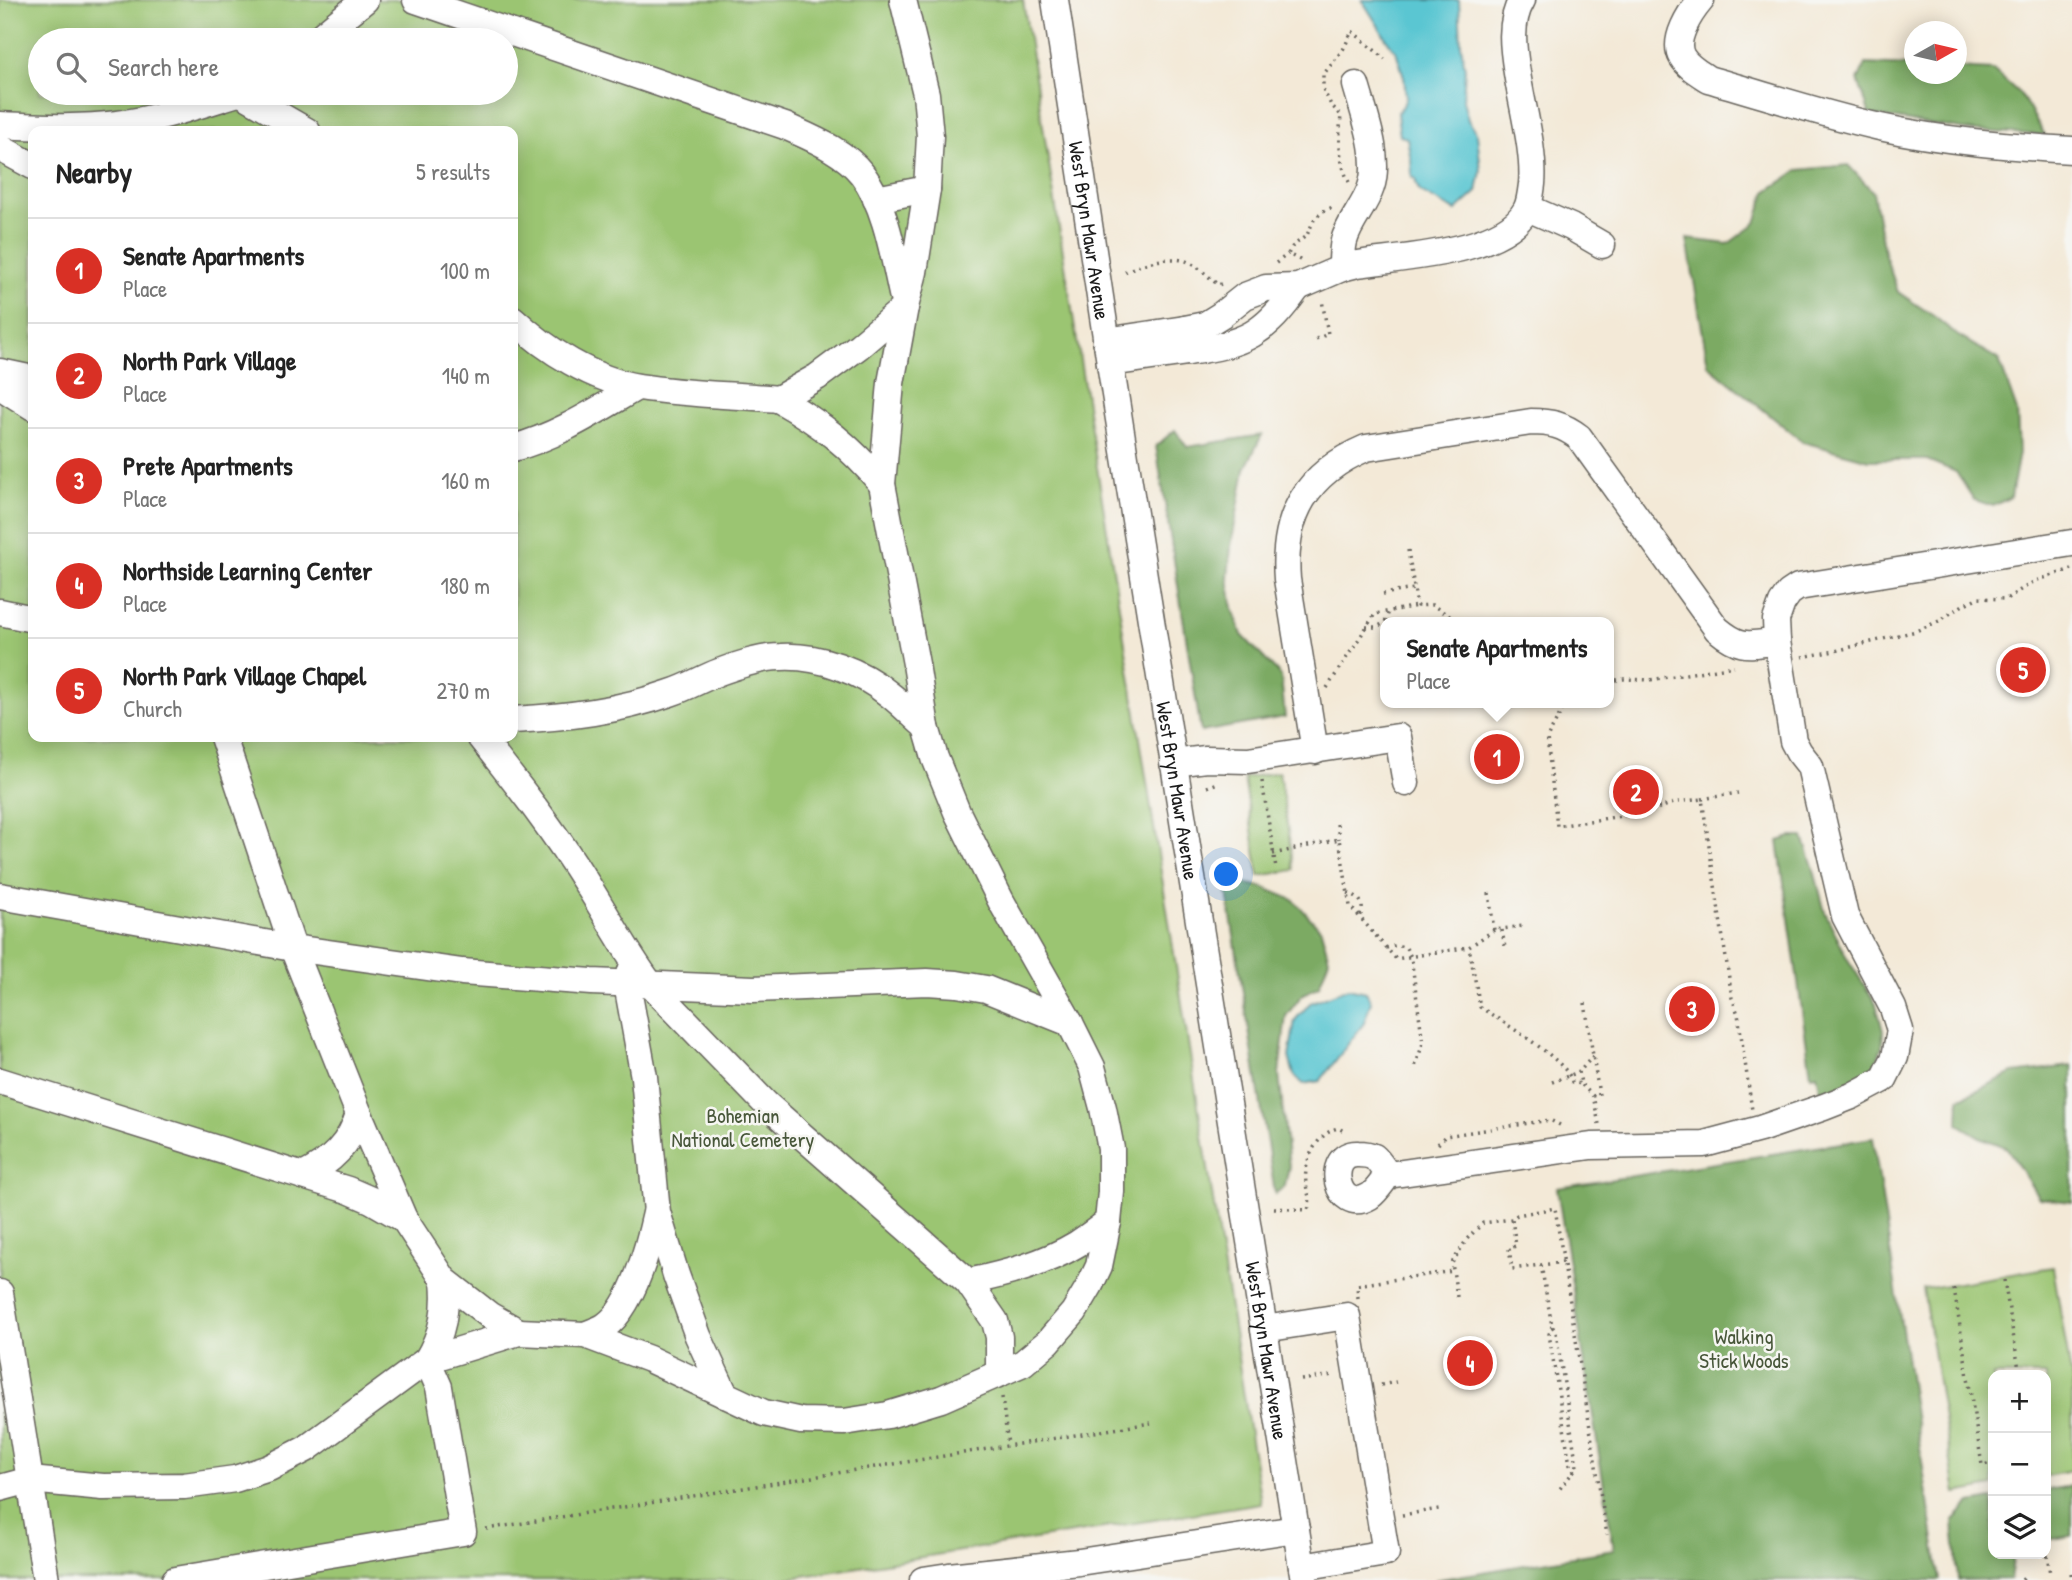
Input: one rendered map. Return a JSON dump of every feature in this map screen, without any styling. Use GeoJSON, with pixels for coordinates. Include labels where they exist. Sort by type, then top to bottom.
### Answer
{"type":"FeatureCollection","features":[{"type":"Feature","properties":{"kind":"street"},"geometry":{"type":"LineString","coordinates":[[331,28],[365,0]]}},
{"type":"Feature","properties":{"kind":"street"},"geometry":{"type":"LineString","coordinates":[[416,0],[498,28]]}},
{"type":"Feature","properties":{"kind":"street"},"geometry":{"type":"LineString","coordinates":[[0,1488],[30,1480],[103,1487],[184,1486],[235,1479],[270,1468],[306,1449],[427,1360],[519,1332],[585,1335],[649,1359],[764,1413],[802,1421],[844,1422],[888,1415],[941,1399],[1023,1363],[1048,1342],[1074,1312],[1090,1286],[1099,1266],[1111,1192],[1111,1149],[1103,1108],[1091,1067],[1070,1023],[1001,901],[957,812],[935,758],[926,727],[881,484],[891,383],[914,272],[927,189],[930,136],[926,94],[903,0]]}},
{"type":"Feature","properties":{"kind":"street","name":"West Bryn Mawr Avenue"},"geometry":{"type":"LineString","coordinates":[[1055,0],[1108,352],[1303,1573]]}},
{"type":"Feature","properties":{"kind":"street"},"geometry":{"type":"LineString","coordinates":[[1186,340],[1245,296],[1266,288],[1319,278],[1358,264],[1462,248],[1492,238],[1510,228],[1528,208],[1532,183],[1531,158],[1514,57],[1515,20],[1522,0]]}},
{"type":"Feature","properties":{"kind":"street"},"geometry":{"type":"LineString","coordinates":[[1701,0],[1686,23],[1679,46],[1680,55],[1686,62],[1709,79],[1878,127],[2007,146],[2072,150]]}},
{"type":"Feature","properties":{"kind":"street"},"geometry":{"type":"LineString","coordinates":[[518,35],[785,126],[822,143],[845,158],[862,174],[876,199],[887,231],[905,307]]}},
{"type":"Feature","properties":{"kind":"street"},"geometry":{"type":"LineString","coordinates":[[1108,352],[1186,340],[1230,345],[1248,337],[1275,317],[1319,278],[1344,241],[1372,185],[1374,169],[1367,126],[1356,85]]}},
{"type":"Feature","properties":{"kind":"street"},"geometry":{"type":"LineString","coordinates":[[68,126],[118,124],[199,105]]}},
{"type":"Feature","properties":{"kind":"street"},"geometry":{"type":"LineString","coordinates":[[260,105],[298,126]]}},
{"type":"Feature","properties":{"kind":"street"},"geometry":{"type":"LineString","coordinates":[[0,125],[28,126]]}},
{"type":"Feature","properties":{"kind":"street"},"geometry":{"type":"LineString","coordinates":[[0,148],[28,163]]}},
{"type":"Feature","properties":{"kind":"street"},"geometry":{"type":"LineString","coordinates":[[876,199],[927,189]]}},
{"type":"Feature","properties":{"kind":"street"},"geometry":{"type":"LineString","coordinates":[[1528,208],[1602,244]]}},
{"type":"Feature","properties":{"kind":"street"},"geometry":{"type":"LineString","coordinates":[[778,399],[817,377],[905,307]]}},
{"type":"Feature","properties":{"kind":"street"},"geometry":{"type":"LineString","coordinates":[[518,323],[531,336],[586,370],[637,387],[778,399],[815,420],[837,438],[863,462],[881,484]]}},
{"type":"Feature","properties":{"kind":"street"},"geometry":{"type":"LineString","coordinates":[[0,372],[28,378]]}},
{"type":"Feature","properties":{"kind":"street"},"geometry":{"type":"LineString","coordinates":[[0,386],[28,404]]}},
{"type":"Feature","properties":{"kind":"street"},"geometry":{"type":"LineString","coordinates":[[518,446],[578,421],[637,387]]}},
{"type":"Feature","properties":{"kind":"street"},"geometry":{"type":"LineString","coordinates":[[1315,751],[1285,554],[1291,521],[1303,496],[1325,472],[1345,457],[1366,448],[1531,422],[1549,422],[1566,427],[1579,437],[1717,629],[1744,645],[1786,650]]}},
{"type":"Feature","properties":{"kind":"street"},"geometry":{"type":"LineString","coordinates":[[1388,1175],[1591,1146],[1704,1144],[1825,1107],[1884,1079],[1895,1057],[1900,1030],[1893,1008],[1845,916],[1810,766],[1793,741],[1786,650],[1776,620],[1782,603],[1789,593],[1798,587],[2072,543]]}},
{"type":"Feature","properties":{"kind":"street"},"geometry":{"type":"LineString","coordinates":[[0,612],[28,618]]}},
{"type":"Feature","properties":{"kind":"street"},"geometry":{"type":"LineString","coordinates":[[518,720],[606,711],[671,693],[720,671],[755,661],[790,657],[818,661],[854,672],[889,693],[926,727]]}},
{"type":"Feature","properties":{"kind":"street"},"geometry":{"type":"LineString","coordinates":[[1173,763],[1259,758],[1398,737],[1406,783]]}},
{"type":"Feature","properties":{"kind":"street"},"geometry":{"type":"LineString","coordinates":[[225,742],[293,948],[404,1219],[444,1280],[489,1315],[519,1332]]}},
{"type":"Feature","properties":{"kind":"street"},"geometry":{"type":"LineString","coordinates":[[484,742],[544,819],[588,884],[637,977],[766,1104],[968,1282],[995,1321],[999,1337],[999,1374]]}},
{"type":"Feature","properties":{"kind":"street"},"geometry":{"type":"LineString","coordinates":[[0,896],[293,948],[462,972],[637,977],[753,989],[927,982],[957,984],[986,989],[1070,1023]]}},
{"type":"Feature","properties":{"kind":"street"},"geometry":{"type":"LineString","coordinates":[[637,977],[657,1212],[698,1336],[725,1395]]}},
{"type":"Feature","properties":{"kind":"street"},"geometry":{"type":"LineString","coordinates":[[0,1081],[348,1190],[404,1219]]}},
{"type":"Feature","properties":{"kind":"street"},"geometry":{"type":"LineString","coordinates":[[303,1176],[318,1168],[344,1145],[354,1132],[359,1114]]}},
{"type":"Feature","properties":{"kind":"street"},"geometry":{"type":"LineString","coordinates":[[585,1335],[606,1326],[623,1304],[647,1253],[657,1212]]}},
{"type":"Feature","properties":{"kind":"street"},"geometry":{"type":"LineString","coordinates":[[968,1282],[1006,1274],[1040,1261],[1076,1245],[1108,1222]]}},
{"type":"Feature","properties":{"kind":"street"},"geometry":{"type":"LineString","coordinates":[[427,1360],[437,1344],[445,1315],[444,1280]]}},
{"type":"Feature","properties":{"kind":"street"},"geometry":{"type":"LineString","coordinates":[[0,1293],[46,1580]]}},
{"type":"Feature","properties":{"kind":"street"},"geometry":{"type":"LineString","coordinates":[[1264,1329],[1347,1316],[1386,1553],[1303,1573]]}},
{"type":"Feature","properties":{"kind":"street"},"geometry":{"type":"LineString","coordinates":[[175,1580],[463,1532],[439,1387],[427,1360]]}},
{"type":"Feature","properties":{"kind":"street"},"geometry":{"type":"LineString","coordinates":[[923,1580],[1079,1562],[1296,1529]]}},
{"type":"Feature","properties":{"kind":"path"},"geometry":{"type":"LineString","coordinates":[[1351,185],[1343,170],[1339,136],[1341,115],[1331,105],[1323,89],[1324,75],[1352,32],[1385,59]]}},
{"type":"Feature","properties":{"kind":"path"},"geometry":{"type":"LineString","coordinates":[[1269,268],[1307,235],[1314,220],[1323,211],[1345,203]]}},
{"type":"Feature","properties":{"kind":"path"},"geometry":{"type":"LineString","coordinates":[[1288,254],[1311,267],[1327,292],[1321,299],[1328,334],[1316,339]]}},
{"type":"Feature","properties":{"kind":"path"},"geometry":{"type":"LineString","coordinates":[[1125,272],[1157,260],[1182,260],[1197,267],[1218,285],[1232,283]]}},
{"type":"Feature","properties":{"kind":"path"},"geometry":{"type":"LineString","coordinates":[[1408,550],[1417,606]]}},
{"type":"Feature","properties":{"kind":"path"},"geometry":{"type":"LineString","coordinates":[[1786,650],[1835,651],[1916,631],[1939,621],[1977,598],[2006,599],[2035,581],[2072,569]]}},
{"type":"Feature","properties":{"kind":"path"},"geometry":{"type":"LineString","coordinates":[[1383,594],[1414,589]]}},
{"type":"Feature","properties":{"kind":"path"},"geometry":{"type":"LineString","coordinates":[[1309,716],[1375,614],[1432,605],[1452,617]]}},
{"type":"Feature","properties":{"kind":"path"},"geometry":{"type":"LineString","coordinates":[[1387,617],[1389,611]]}},
{"type":"Feature","properties":{"kind":"path"},"geometry":{"type":"LineString","coordinates":[[1366,627],[1380,625]]}},
{"type":"Feature","properties":{"kind":"path"},"geometry":{"type":"LineString","coordinates":[[1614,680],[1650,680],[1744,665]]}},
{"type":"Feature","properties":{"kind":"path"},"geometry":{"type":"LineString","coordinates":[[1563,708],[1546,738],[1556,826],[1647,812],[1677,802],[1738,793]]}},
{"type":"Feature","properties":{"kind":"path"},"geometry":{"type":"LineString","coordinates":[[1259,758],[1276,869]]}},
{"type":"Feature","properties":{"kind":"path"},"geometry":{"type":"LineString","coordinates":[[1702,799],[1753,1117]]}},
{"type":"Feature","properties":{"kind":"path"},"geometry":{"type":"LineString","coordinates":[[1337,824],[1350,906],[1396,959],[1469,947],[1494,930],[1524,926]]}},
{"type":"Feature","properties":{"kind":"path"},"geometry":{"type":"LineString","coordinates":[[1273,854],[1339,839]]}},
{"type":"Feature","properties":{"kind":"path"},"geometry":{"type":"LineString","coordinates":[[1489,893],[1494,930]]}},
{"type":"Feature","properties":{"kind":"path"},"geometry":{"type":"LineString","coordinates":[[1348,894],[1362,901],[1363,910],[1360,917]]}},
{"type":"Feature","properties":{"kind":"path"},"geometry":{"type":"LineString","coordinates":[[1502,929],[1505,948]]}},
{"type":"Feature","properties":{"kind":"path"},"geometry":{"type":"LineString","coordinates":[[1386,948],[1397,945],[1406,948],[1411,957],[1423,1043],[1414,1070]]}},
{"type":"Feature","properties":{"kind":"path"},"geometry":{"type":"LineString","coordinates":[[1469,947],[1480,1007],[1548,1054],[1571,1076],[1572,1082],[1581,1084],[1593,1096],[1600,1130]]}},
{"type":"Feature","properties":{"kind":"path"},"geometry":{"type":"LineString","coordinates":[[1585,1003],[1599,1095],[1593,1096]]}},
{"type":"Feature","properties":{"kind":"path"},"geometry":{"type":"LineString","coordinates":[[1552,1082],[1579,1072],[1592,1056]]}},
{"type":"Feature","properties":{"kind":"path"},"geometry":{"type":"LineString","coordinates":[[1579,1072],[1581,1084]]}},
{"type":"Feature","properties":{"kind":"path"},"geometry":{"type":"LineString","coordinates":[[1437,1146],[1444,1136],[1550,1120],[1567,1128]]}},
{"type":"Feature","properties":{"kind":"path"},"geometry":{"type":"LineString","coordinates":[[1274,1208],[1308,1210],[1311,1201],[1306,1182],[1307,1162],[1318,1141],[1329,1130],[1338,1128],[1355,1137]]}},
{"type":"Feature","properties":{"kind":"path"},"geometry":{"type":"LineString","coordinates":[[1457,1297],[1452,1263],[1467,1239],[1483,1223],[1555,1208],[1607,1535]]}},
{"type":"Feature","properties":{"kind":"path"},"geometry":{"type":"LineString","coordinates":[[1512,1219],[1516,1246],[1509,1248],[1512,1269],[1563,1262]]}},
{"type":"Feature","properties":{"kind":"path"},"geometry":{"type":"LineString","coordinates":[[1541,1265],[1552,1326],[1556,1332],[1577,1467],[1558,1491]]}},
{"type":"Feature","properties":{"kind":"path"},"geometry":{"type":"LineString","coordinates":[[1360,1309],[1357,1285],[1453,1271]]}},
{"type":"Feature","properties":{"kind":"path"},"geometry":{"type":"LineString","coordinates":[[2004,1280],[2019,1370]]}},
{"type":"Feature","properties":{"kind":"path"},"geometry":{"type":"LineString","coordinates":[[1954,1289],[1982,1465],[1988,1464]]}},
{"type":"Feature","properties":{"kind":"path"},"geometry":{"type":"LineString","coordinates":[[999,1374],[1008,1445]]}},
{"type":"Feature","properties":{"kind":"path"},"geometry":{"type":"LineString","coordinates":[[463,1532],[1151,1423]]}},
{"type":"Feature","properties":{"kind":"path"},"geometry":{"type":"LineString","coordinates":[[1392,1517],[1439,1509]]}},
{"type":"Feature","properties":{"kind":"path"},"geometry":{"type":"LineString","coordinates":[[2048,1559],[2050,1574]]}},
{"type":"Feature","properties":{"kind":"path"},"geometry":{"type":"LineString","coordinates":[[2071,1573],[2072,1580]]}},
{"type":"Feature","properties":{"kind":"path"},"geometry":{"type":"LineString","coordinates":[[2022,1580],[2026,1576]]}},
{"type":"Feature","properties":{"kind":"green space","name":"Bohemian National Cemetery"},"geometry":{"type":"Polygon","coordinates":[[[0,0],[1023,0],[1261,1503],[778,1580],[0,1580],[0,0]]]}},
{"type":"Feature","properties":{"kind":"green space"},"geometry":{"type":"Polygon","coordinates":[[[1865,64],[1904,66],[1904,84],[1967,84],[1967,69],[1993,70],[2021,95],[2045,135],[1974,131],[1870,115],[1858,80],[1865,64]]]}},
{"type":"Feature","properties":{"kind":"green space"},"geometry":{"type":"Polygon","coordinates":[[[1848,165],[1873,192],[1884,252],[1898,292],[1957,335],[1999,360],[2017,411],[2019,453],[2011,497],[1993,506],[1974,500],[1956,472],[1927,460],[1869,460],[1803,442],[1708,365],[1687,239],[1728,244],[1756,223],[1766,192],[1799,170],[1848,165]]]}},
{"type":"Feature","properties":{"kind":"green space"},"geometry":{"type":"Polygon","coordinates":[[[1175,430],[1187,447],[1262,435],[1245,469],[1228,578],[1233,608],[1242,635],[1281,676],[1285,717],[1201,732],[1156,446],[1175,430]]]}},
{"type":"Feature","properties":{"kind":"green space"},"geometry":{"type":"Polygon","coordinates":[[[1279,772],[1294,870],[1259,876],[1244,778],[1279,772]]]}},
{"type":"Feature","properties":{"kind":"green space"},"geometry":{"type":"Polygon","coordinates":[[[1803,837],[1825,912],[1847,958],[1876,1004],[1883,1031],[1882,1047],[1875,1065],[1862,1081],[1821,1094],[1817,1074],[1811,1075],[1778,841],[1803,837]]]}},
{"type":"Feature","properties":{"kind":"green space"},"geometry":{"type":"Polygon","coordinates":[[[1225,879],[1262,887],[1294,900],[1321,930],[1329,959],[1319,986],[1302,995],[1286,1016],[1279,1074],[1289,1166],[1285,1186],[1275,1194],[1225,879]]]}},
{"type":"Feature","properties":{"kind":"green space"},"geometry":{"type":"Polygon","coordinates":[[[2072,1066],[2072,1202],[2039,1198],[2007,1148],[1958,1124],[1959,1099],[2013,1073],[2072,1066]]]}},
{"type":"Feature","properties":{"kind":"green space","name":"Walking Stick Woods"},"geometry":{"type":"Polygon","coordinates":[[[1873,1138],[1940,1580],[1435,1580],[1614,1550],[1557,1188],[1873,1138]]]}},
{"type":"Feature","properties":{"kind":"green space"},"geometry":{"type":"Polygon","coordinates":[[[2053,1267],[2072,1381],[2072,1471],[2051,1475],[2051,1370],[1988,1370],[1988,1487],[1956,1493],[1923,1289],[2053,1267]]]}},
{"type":"Feature","properties":{"kind":"green space"},"geometry":{"type":"Polygon","coordinates":[[[2072,1486],[2072,1536],[2051,1539],[2051,1489],[2072,1486]]]}},
{"type":"Feature","properties":{"kind":"green space"},"geometry":{"type":"Polygon","coordinates":[[[1988,1500],[1988,1559],[2013,1559],[2010,1579],[1958,1580],[1953,1521],[1971,1503],[1988,1500]]]}},
{"type":"Feature","properties":{"kind":"water"},"geometry":{"type":"Polygon","coordinates":[[[1362,0],[1459,0],[1465,69],[1463,100],[1468,120],[1477,134],[1481,171],[1477,192],[1456,211],[1421,192],[1415,178],[1412,178],[1407,138],[1400,136],[1397,113],[1406,97],[1404,77],[1396,51],[1362,0]]]}},
{"type":"Feature","properties":{"kind":"water"},"geometry":{"type":"Polygon","coordinates":[[[1348,988],[1366,992],[1371,1001],[1364,1023],[1320,1081],[1303,1084],[1294,1075],[1289,1057],[1295,1020],[1310,1003],[1348,988]]]}},
{"type":"Feature","properties":{"kind":"place","name":"North Park Village Chapel"},"geometry":{"type":"Point","coordinates":[2023,670]}},
{"type":"Feature","properties":{"kind":"place","name":"Senate Apartments"},"geometry":{"type":"Point","coordinates":[1497,757]}},
{"type":"Feature","properties":{"kind":"place","name":"North Park Village"},"geometry":{"type":"Point","coordinates":[1636,792]}},
{"type":"Feature","properties":{"kind":"place","name":"Prete Apartments"},"geometry":{"type":"Point","coordinates":[1692,1009]}},
{"type":"Feature","properties":{"kind":"place","name":"Northside Learning Center"},"geometry":{"type":"Point","coordinates":[1470,1363]}}]}
